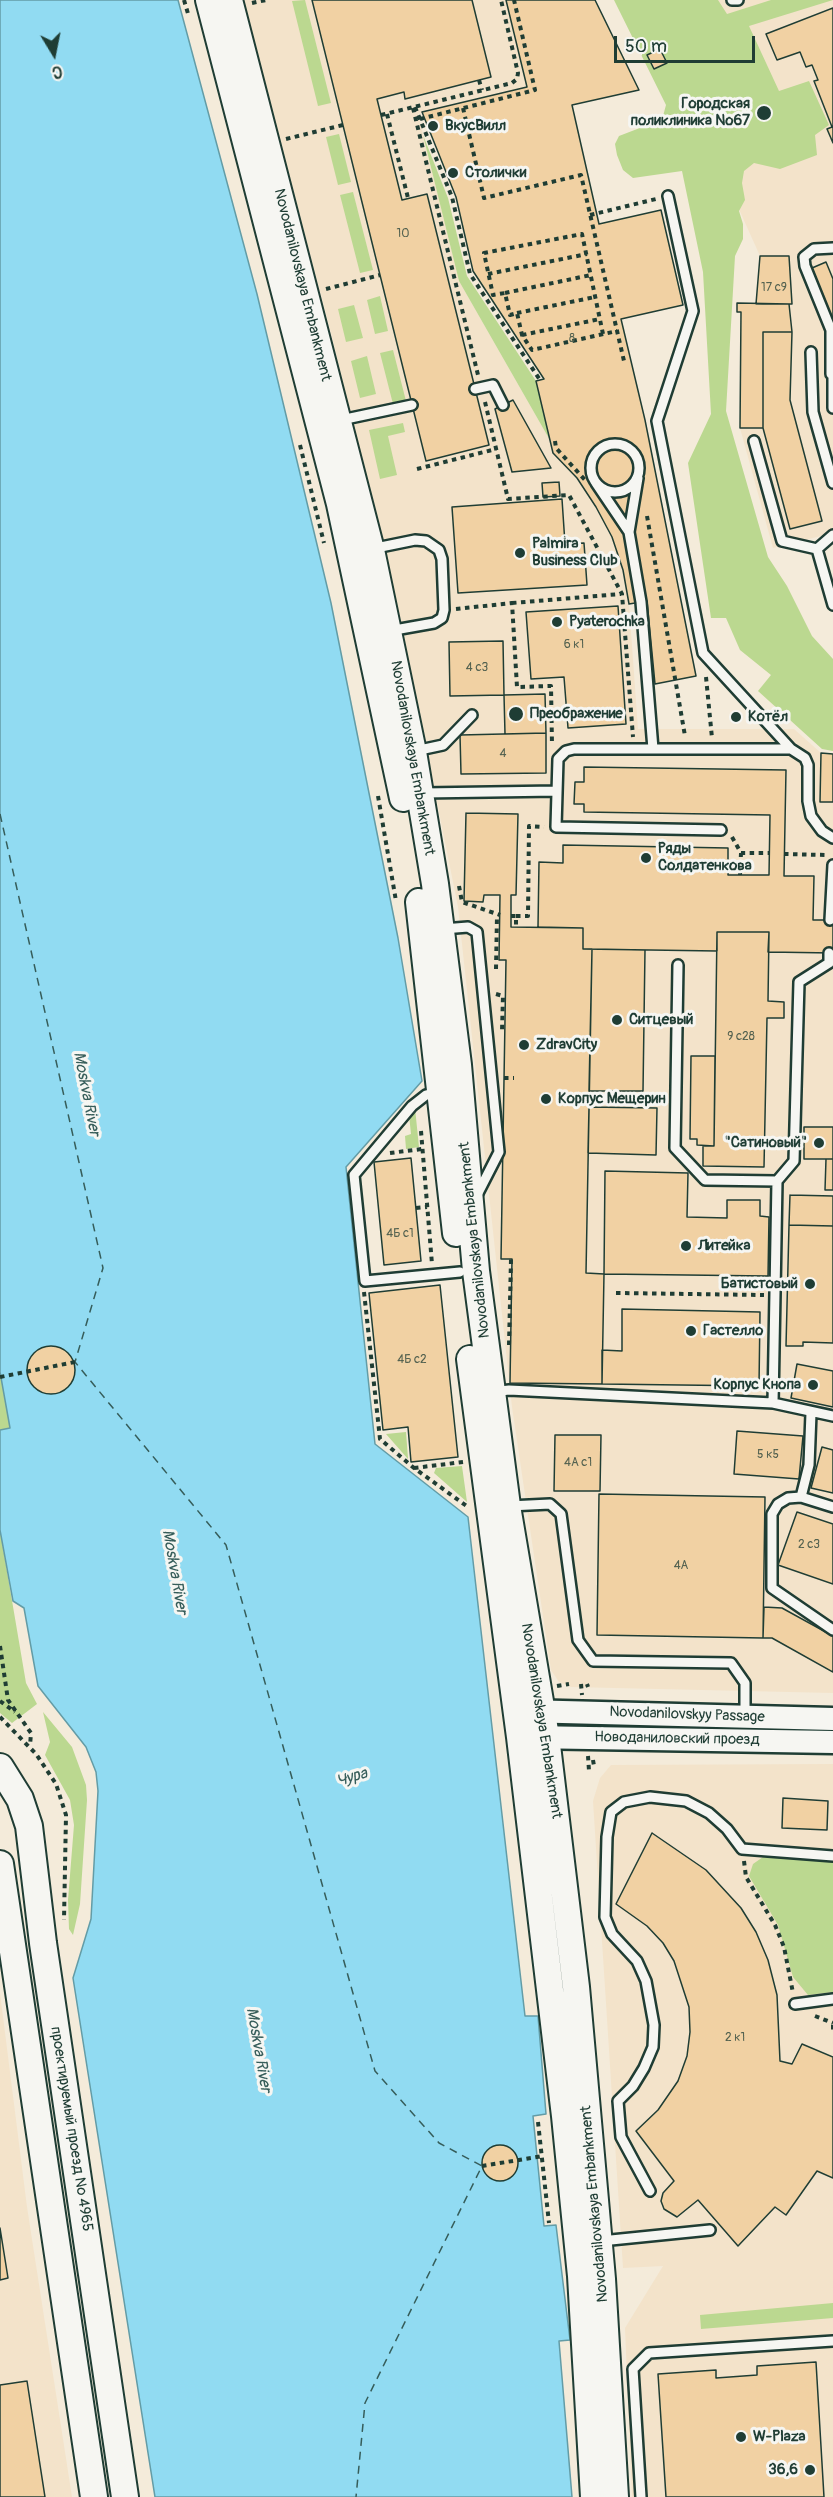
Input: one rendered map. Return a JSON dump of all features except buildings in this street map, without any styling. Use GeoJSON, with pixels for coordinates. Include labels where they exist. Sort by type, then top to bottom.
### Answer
{"type":"FeatureCollection","features":[{"type":"Feature","properties":{"kind":"main road","name":"Novodanilovskaya Embankment"},"geometry":{"type":"LineString","coordinates":[[209,0],[318,428],[389,631],[413,752],[411,794]]}},
{"type":"Feature","properties":{"kind":"main road","name":"Novodanilovskaya Embankment"},"geometry":{"type":"LineString","coordinates":[[240,2],[318,428]]}},
{"type":"Feature","properties":{"kind":"main road","name":"Novodanilovskaya Embankment"},"geometry":{"type":"LineString","coordinates":[[361,552],[411,794],[431,929],[458,1065],[471,1208],[492,1392],[507,1506],[546,1737],[576,1987],[598,2242],[615,2497]]}},
{"type":"Feature","properties":{"kind":"main road","name":"Novodanilovskaya Embankment"},"geometry":{"type":"LineString","coordinates":[[431,929],[423,1100],[460,1272],[481,1456],[520,1737],[566,2116],[581,2276],[594,2497]]}},
{"type":"Feature","properties":{"kind":"main road","name":"проектируемый проезд № 4965"},"geometry":{"type":"LineString","coordinates":[[0,1767],[20,1799],[29,1826],[46,1964],[124,2497]]}},
{"type":"Feature","properties":{"kind":"main road","name":"проектируемый проезд № 4965"},"geometry":{"type":"LineString","coordinates":[[0,1864],[94,2497]]}},
{"type":"Feature","properties":{"kind":"street"},"geometry":{"type":"LineString","coordinates":[[516,1711],[542,1711]]}},
{"type":"Feature","properties":{"kind":"street","name":"Novodanilovskyy Passage"},"geometry":{"type":"LineString","coordinates":[[542,1711],[833,1719]]}},
{"type":"Feature","properties":{"kind":"street","name":"Новоданиловский проезд"},"geometry":{"type":"LineString","coordinates":[[520,1737],[833,1742]]}},
{"type":"Feature","properties":{"kind":"lane"},"geometry":{"type":"LineString","coordinates":[[732,0],[738,0]]}},
{"type":"Feature","properties":{"kind":"lane"},"geometry":{"type":"LineString","coordinates":[[668,196],[693,311],[657,421],[703,653],[791,750]]}},
{"type":"Feature","properties":{"kind":"lane"},"geometry":{"type":"LineString","coordinates":[[833,248],[814,249],[804,257],[805,266],[831,330],[833,408]]}},
{"type":"Feature","properties":{"kind":"lane"},"geometry":{"type":"LineString","coordinates":[[811,352],[813,412],[833,483]]}},
{"type":"Feature","properties":{"kind":"lane"},"geometry":{"type":"LineString","coordinates":[[478,388],[493,385],[503,405]]}},
{"type":"Feature","properties":{"kind":"lane"},"geometry":{"type":"LineString","coordinates":[[318,428],[412,405]]}},
{"type":"Feature","properties":{"kind":"lane"},"geometry":{"type":"LineString","coordinates":[[754,441],[782,541],[817,549]]}},
{"type":"Feature","properties":{"kind":"lane"},"geometry":{"type":"LineString","coordinates":[[629,532],[591,474],[591,462],[596,452],[604,445],[615,443],[626,445],[634,452],[639,462],[629,532],[641,602],[653,749]]}},
{"type":"Feature","properties":{"kind":"lane"},"geometry":{"type":"LineString","coordinates":[[596,483],[604,490],[615,492],[626,490],[634,483],[639,473]]}},
{"type":"Feature","properties":{"kind":"lane"},"geometry":{"type":"LineString","coordinates":[[817,549],[833,535]]}},
{"type":"Feature","properties":{"kind":"lane"},"geometry":{"type":"LineString","coordinates":[[361,552],[415,540],[426,541],[439,550],[444,610],[442,618],[434,623],[389,631]]}},
{"type":"Feature","properties":{"kind":"lane"},"geometry":{"type":"LineString","coordinates":[[817,549],[833,605]]}},
{"type":"Feature","properties":{"kind":"lane"},"geometry":{"type":"LineString","coordinates":[[413,752],[443,745],[472,715]]}},
{"type":"Feature","properties":{"kind":"lane"},"geometry":{"type":"LineString","coordinates":[[721,830],[556,827],[557,764],[566,751],[791,750],[800,753],[808,765],[808,801],[812,816],[822,831],[833,838]]}},
{"type":"Feature","properties":{"kind":"lane"},"geometry":{"type":"LineString","coordinates":[[411,794],[557,791]]}},
{"type":"Feature","properties":{"kind":"lane"},"geometry":{"type":"LineString","coordinates":[[830,920],[833,865]]}},
{"type":"Feature","properties":{"kind":"lane"},"geometry":{"type":"LineString","coordinates":[[431,929],[468,927],[477,932],[499,1152],[471,1208]]}},
{"type":"Feature","properties":{"kind":"lane"},"geometry":{"type":"LineString","coordinates":[[773,1403],[777,1181],[794,1161],[799,982],[829,963],[829,953]]}},
{"type":"Feature","properties":{"kind":"lane"},"geometry":{"type":"LineString","coordinates":[[678,964],[675,1148],[705,1180],[777,1181]]}},
{"type":"Feature","properties":{"kind":"lane"},"geometry":{"type":"LineString","coordinates":[[423,1100],[354,1175],[365,1281],[460,1272]]}},
{"type":"Feature","properties":{"kind":"lane"},"geometry":{"type":"LineString","coordinates":[[492,1392],[508,1390],[773,1403],[833,1416]]}},
{"type":"Feature","properties":{"kind":"lane"},"geometry":{"type":"LineString","coordinates":[[801,1497],[809,1465],[812,1413]]}},
{"type":"Feature","properties":{"kind":"lane"},"geometry":{"type":"LineString","coordinates":[[833,1507],[801,1497],[788,1498],[778,1504],[772,1514],[772,1588],[833,1630]]}},
{"type":"Feature","properties":{"kind":"lane"},"geometry":{"type":"LineString","coordinates":[[507,1506],[550,1504],[561,1514],[578,1640],[593,1661],[731,1663],[745,1683],[744,1717]]}},
{"type":"Feature","properties":{"kind":"lane"},"geometry":{"type":"LineString","coordinates":[[650,2191],[621,2137],[618,2101],[633,2086],[644,2068],[653,2047],[654,2025],[646,1981],[637,1961],[612,1934],[605,1917],[611,1812],[624,1802],[650,1797],[686,1801],[709,1813],[727,1829],[742,1849],[833,1856]]}},
{"type":"Feature","properties":{"kind":"lane"},"geometry":{"type":"LineString","coordinates":[[795,2004],[833,1999]]}},
{"type":"Feature","properties":{"kind":"lane"},"geometry":{"type":"LineString","coordinates":[[598,2242],[710,2230]]}},
{"type":"Feature","properties":{"kind":"lane"},"geometry":{"type":"LineString","coordinates":[[641,2497],[633,2369],[649,2353],[833,2341]]}},
{"type":"Feature","properties":{"kind":"path"},"geometry":{"type":"LineString","coordinates":[[184,0],[190,23]]}},
{"type":"Feature","properties":{"kind":"path"},"geometry":{"type":"LineString","coordinates":[[240,2],[266,0]]}},
{"type":"Feature","properties":{"kind":"path"},"geometry":{"type":"LineString","coordinates":[[381,115],[512,83],[517,79],[518,73],[501,0]]}},
{"type":"Feature","properties":{"kind":"path"},"geometry":{"type":"LineString","coordinates":[[420,118],[535,90],[514,0]]}},
{"type":"Feature","properties":{"kind":"path"},"geometry":{"type":"LineString","coordinates":[[479,80],[482,90]]}},
{"type":"Feature","properties":{"kind":"path"},"geometry":{"type":"LineString","coordinates":[[414,107],[452,197],[470,274],[540,380]]}},
{"type":"Feature","properties":{"kind":"path"},"geometry":{"type":"LineString","coordinates":[[414,107],[478,388],[508,500],[569,495],[622,594],[634,749]]}},
{"type":"Feature","properties":{"kind":"path"},"geometry":{"type":"LineString","coordinates":[[463,108],[484,198],[581,176],[624,361]]}},
{"type":"Feature","properties":{"kind":"path"},"geometry":{"type":"LineString","coordinates":[[387,114],[408,198]]}},
{"type":"Feature","properties":{"kind":"path"},"geometry":{"type":"LineString","coordinates":[[286,139],[343,125]]}},
{"type":"Feature","properties":{"kind":"path"},"geometry":{"type":"LineString","coordinates":[[590,215],[668,196]]}},
{"type":"Feature","properties":{"kind":"path"},"geometry":{"type":"LineString","coordinates":[[591,275],[493,295],[484,253],[582,234],[591,275],[603,334]]}},
{"type":"Feature","properties":{"kind":"path"},"geometry":{"type":"LineString","coordinates":[[488,274],[586,254]]}},
{"type":"Feature","properties":{"kind":"path"},"geometry":{"type":"LineString","coordinates":[[325,289],[380,275]]}},
{"type":"Feature","properties":{"kind":"path"},"geometry":{"type":"LineString","coordinates":[[505,293],[510,315],[595,297]]}},
{"type":"Feature","properties":{"kind":"path"},"geometry":{"type":"LineString","coordinates":[[517,313],[522,335],[532,350],[617,331]]}},
{"type":"Feature","properties":{"kind":"path"},"geometry":{"type":"LineString","coordinates":[[522,335],[600,319]]}},
{"type":"Feature","properties":{"kind":"path"},"geometry":{"type":"LineString","coordinates":[[318,428],[325,549]]}},
{"type":"Feature","properties":{"kind":"path"},"geometry":{"type":"LineString","coordinates":[[417,469],[496,449]]}},
{"type":"Feature","properties":{"kind":"path"},"geometry":{"type":"LineString","coordinates":[[645,508],[684,729]]}},
{"type":"Feature","properties":{"kind":"path"},"geometry":{"type":"LineString","coordinates":[[444,610],[622,594]]}},
{"type":"Feature","properties":{"kind":"path"},"geometry":{"type":"LineString","coordinates":[[512,603],[517,687],[551,686],[552,738]]}},
{"type":"Feature","properties":{"kind":"path"},"geometry":{"type":"LineString","coordinates":[[703,653],[712,738]]}},
{"type":"Feature","properties":{"kind":"path"},"geometry":{"type":"LineString","coordinates":[[376,786],[398,910]]}},
{"type":"Feature","properties":{"kind":"path"},"geometry":{"type":"LineString","coordinates":[[516,927],[514,916],[528,916],[529,826],[556,827]]}},
{"type":"Feature","properties":{"kind":"path"},"geometry":{"type":"LineString","coordinates":[[721,830],[730,835],[741,853],[740,875]]}},
{"type":"Feature","properties":{"kind":"path"},"geometry":{"type":"LineString","coordinates":[[741,853],[770,854]]}},
{"type":"Feature","properties":{"kind":"path"},"geometry":{"type":"LineString","coordinates":[[784,854],[833,855]]}},
{"type":"Feature","properties":{"kind":"path"},"geometry":{"type":"LineString","coordinates":[[504,1077],[514,1078]]}},
{"type":"Feature","properties":{"kind":"path"},"geometry":{"type":"LineString","coordinates":[[423,1100],[422,1149],[433,1274]]}},
{"type":"Feature","properties":{"kind":"path"},"geometry":{"type":"LineString","coordinates":[[370,1157],[422,1149]]}},
{"type":"Feature","properties":{"kind":"path"},"geometry":{"type":"LineString","coordinates":[[416,1208],[437,1206]]}},
{"type":"Feature","properties":{"kind":"path"},"geometry":{"type":"LineString","coordinates":[[509,1350],[511,1259]]}},
{"type":"Feature","properties":{"kind":"path"},"geometry":{"type":"LineString","coordinates":[[364,1288],[380,1439],[414,1468],[474,1512]]}},
{"type":"Feature","properties":{"kind":"path"},"geometry":{"type":"LineString","coordinates":[[616,1293],[774,1295]]}},
{"type":"Feature","properties":{"kind":"path"},"geometry":{"type":"LineString","coordinates":[[1,1377],[75,1362]]}},
{"type":"Feature","properties":{"kind":"path"},"geometry":{"type":"LineString","coordinates":[[414,1468],[466,1462]]}},
{"type":"Feature","properties":{"kind":"path"},"geometry":{"type":"LineString","coordinates":[[0,1646],[8,1700],[31,1732],[30,1746]]}},
{"type":"Feature","properties":{"kind":"path"},"geometry":{"type":"LineString","coordinates":[[0,1701],[18,1715]]}},
{"type":"Feature","properties":{"kind":"path"},"geometry":{"type":"LineString","coordinates":[[593,1760],[594,1766]]}},
{"type":"Feature","properties":{"kind":"path"},"geometry":{"type":"LineString","coordinates":[[742,1849],[746,1877],[775,1925],[784,1947],[795,2004]]}},
{"type":"Feature","properties":{"kind":"path"},"geometry":{"type":"LineString","coordinates":[[833,2025],[833,2031]]}},
{"type":"Feature","properties":{"kind":"path"},"geometry":{"type":"LineString","coordinates":[[538,2122],[544,2156],[549,2223]]}},
{"type":"Feature","properties":{"kind":"path"},"geometry":{"type":"LineString","coordinates":[[482,2166],[544,2156]]}},
{"type":"Feature","properties":{"kind":"shaded area"},"geometry":{"type":"Polygon","coordinates":[[[243,0],[506,0],[527,87],[418,114],[459,281],[551,442],[553,453],[577,478],[612,537],[623,570],[629,604],[638,729],[794,729],[821,753],[820,802],[833,802],[833,1693],[571,1687],[559,1682],[551,1670],[512,1407],[458,907],[400,617],[330,329],[243,0]]]}},
{"type":"Feature","properties":{"kind":"shaded area"},"geometry":{"type":"Polygon","coordinates":[[[645,0],[833,0],[833,533],[773,548],[740,428],[741,312],[756,303],[760,256],[645,0]]]}},
{"type":"Feature","properties":{"kind":"shaded area"},"geometry":{"type":"Polygon","coordinates":[[[833,1764],[833,2497],[632,2497],[625,2328],[663,2266],[623,2268],[593,1801],[600,1778],[611,1765],[833,1764]]]}},
{"type":"Feature","properties":{"kind":"shaded area"},"geometry":{"type":"Polygon","coordinates":[[[0,1993],[27,2207],[72,2497],[0,2497],[0,1993]]]}},
{"type":"Feature","properties":{"kind":"green space"},"geometry":{"type":"Polygon","coordinates":[[[305,0],[331,103],[318,106],[292,1],[305,0]]]}},
{"type":"Feature","properties":{"kind":"green space"},"geometry":{"type":"Polygon","coordinates":[[[614,0],[718,0],[727,14],[771,0],[833,0],[749,26],[779,91],[809,81],[829,125],[815,135],[817,155],[780,169],[754,163],[744,171],[742,183],[745,200],[739,211],[743,224],[743,239],[735,256],[726,411],[768,557],[787,586],[812,636],[833,659],[833,751],[822,749],[758,691],[771,675],[740,650],[726,618],[711,618],[688,463],[711,414],[703,272],[682,171],[633,178],[623,170],[617,155],[615,144],[619,136],[658,121],[663,116],[666,105],[614,0]]]}},
{"type":"Feature","properties":{"kind":"green space"},"geometry":{"type":"Polygon","coordinates":[[[339,134],[351,182],[338,185],[326,137],[339,134]]]}},
{"type":"Feature","properties":{"kind":"green space"},"geometry":{"type":"Polygon","coordinates":[[[423,135],[448,198],[467,276],[536,381],[551,442],[459,281],[423,135]]]}},
{"type":"Feature","properties":{"kind":"green space"},"geometry":{"type":"Polygon","coordinates":[[[353,192],[373,270],[360,273],[340,195],[353,192]]]}},
{"type":"Feature","properties":{"kind":"green space"},"geometry":{"type":"Polygon","coordinates":[[[380,296],[388,331],[375,334],[367,300],[380,296]]]}},
{"type":"Feature","properties":{"kind":"green space"},"geometry":{"type":"Polygon","coordinates":[[[354,305],[363,338],[346,342],[338,309],[354,305]]]}},
{"type":"Feature","properties":{"kind":"green space"},"geometry":{"type":"Polygon","coordinates":[[[393,350],[406,401],[393,404],[380,353],[393,350]]]}},
{"type":"Feature","properties":{"kind":"green space"},"geometry":{"type":"Polygon","coordinates":[[[367,356],[376,394],[360,398],[351,361],[367,356]]]}},
{"type":"Feature","properties":{"kind":"green space"},"geometry":{"type":"Polygon","coordinates":[[[403,423],[405,432],[388,436],[397,475],[380,479],[369,430],[403,423]]]}},
{"type":"Feature","properties":{"kind":"green space"},"geometry":{"type":"Polygon","coordinates":[[[415,1108],[419,1147],[406,1149],[405,1136],[411,1134],[409,1115],[415,1108]]]}},
{"type":"Feature","properties":{"kind":"green space"},"geometry":{"type":"Polygon","coordinates":[[[0,1372],[11,1428],[0,1430],[0,1372]]]}},
{"type":"Feature","properties":{"kind":"green space"},"geometry":{"type":"Polygon","coordinates":[[[406,1432],[408,1458],[408,1459],[386,1434],[406,1432]]]}},
{"type":"Feature","properties":{"kind":"green space"},"geometry":{"type":"Polygon","coordinates":[[[462,1466],[467,1502],[434,1473],[436,1468],[462,1466]]]}},
{"type":"Feature","properties":{"kind":"green space"},"geometry":{"type":"Polygon","coordinates":[[[0,1530],[26,1683],[37,1704],[12,1723],[0,1713],[0,1530]]]}},
{"type":"Feature","properties":{"kind":"green space"},"geometry":{"type":"Polygon","coordinates":[[[43,1712],[72,1747],[86,1785],[80,1904],[73,1935],[69,1929],[68,1900],[74,1825],[70,1800],[45,1755],[50,1742],[43,1712]]]}},
{"type":"Feature","properties":{"kind":"green space"},"geometry":{"type":"Polygon","coordinates":[[[763,1857],[833,1861],[833,1992],[808,1995],[793,1977],[778,1925],[749,1876],[753,1864],[763,1857]]]}},
{"type":"Feature","properties":{"kind":"green space"},"geometry":{"type":"Polygon","coordinates":[[[833,2303],[833,2318],[701,2329],[700,2315],[833,2303]]]}},
{"type":"Feature","properties":{"kind":"water"},"geometry":{"type":"Polygon","coordinates":[[[0,0],[178,0],[257,294],[331,603],[398,938],[422,1081],[346,1167],[375,1444],[468,1517],[525,2016],[538,2016],[546,2114],[533,2116],[544,2226],[556,2225],[570,2340],[559,2341],[572,2497],[155,2497],[73,1978],[91,1919],[98,1791],[96,1772],[86,1747],[38,1686],[24,1608],[13,1601],[0,1530],[0,1430],[10,1428],[0,1372],[0,0]]]}},
{"type":"Feature","properties":{"kind":"ferry route"},"geometry":{"type":"LineString","coordinates":[[0,814],[103,1268],[75,1362],[226,1545],[375,2071],[439,2143],[482,2166],[365,2403],[356,2497]]}},
{"type":"Feature","properties":{"kind":"place","name":"Городская поликлиника №67"},"geometry":{"type":"Point","coordinates":[764,113]}},
{"type":"Feature","properties":{"kind":"place","name":"ВкусВилл"},"geometry":{"type":"Point","coordinates":[433,126]}},
{"type":"Feature","properties":{"kind":"place","name":"Столички"},"geometry":{"type":"Point","coordinates":[453,173]}},
{"type":"Feature","properties":{"kind":"place","name":"Palmira Business Club"},"geometry":{"type":"Point","coordinates":[520,553]}},
{"type":"Feature","properties":{"kind":"place","name":"Pyaterochka"},"geometry":{"type":"Point","coordinates":[557,622]}},
{"type":"Feature","properties":{"kind":"place","name":"Преображение"},"geometry":{"type":"Point","coordinates":[516,714]}},
{"type":"Feature","properties":{"kind":"place","name":"Котёл"},"geometry":{"type":"Point","coordinates":[736,717]}},
{"type":"Feature","properties":{"kind":"place","name":"Ряды Солдатенкова"},"geometry":{"type":"Point","coordinates":[646,858]}},
{"type":"Feature","properties":{"kind":"place","name":"Ситцевый"},"geometry":{"type":"Point","coordinates":[617,1020]}},
{"type":"Feature","properties":{"kind":"place","name":"ZdravCity"},"geometry":{"type":"Point","coordinates":[524,1045]}},
{"type":"Feature","properties":{"kind":"place","name":"Корпус Мещерин"},"geometry":{"type":"Point","coordinates":[546,1099]}},
{"type":"Feature","properties":{"kind":"place","name":"\"Сатиновый\""},"geometry":{"type":"Point","coordinates":[819,1143]}},
{"type":"Feature","properties":{"kind":"place","name":"Литейка"},"geometry":{"type":"Point","coordinates":[686,1246]}},
{"type":"Feature","properties":{"kind":"place","name":"Батистовый"},"geometry":{"type":"Point","coordinates":[810,1284]}},
{"type":"Feature","properties":{"kind":"place","name":"Гастелло"},"geometry":{"type":"Point","coordinates":[691,1331]}},
{"type":"Feature","properties":{"kind":"place","name":"Корпус Кнопа"},"geometry":{"type":"Point","coordinates":[813,1385]}},
{"type":"Feature","properties":{"kind":"place","name":"W-Plaza"},"geometry":{"type":"Point","coordinates":[741,2437]}},
{"type":"Feature","properties":{"kind":"place","name":"36,6"},"geometry":{"type":"Point","coordinates":[810,2470]}},
{"type":"Feature","properties":{"kind":"water label","name":"Moskva River"},"geometry":{"type":"Point","coordinates":[86,1094]}},
{"type":"Feature","properties":{"kind":"water label","name":"Moskva River"},"geometry":{"type":"Point","coordinates":[174,1572]}},
{"type":"Feature","properties":{"kind":"water label","name":"Чура"},"geometry":{"type":"Point","coordinates":[352,1778]}},
{"type":"Feature","properties":{"kind":"water label","name":"Moskva River"},"geometry":{"type":"Point","coordinates":[258,2050]}}]}
